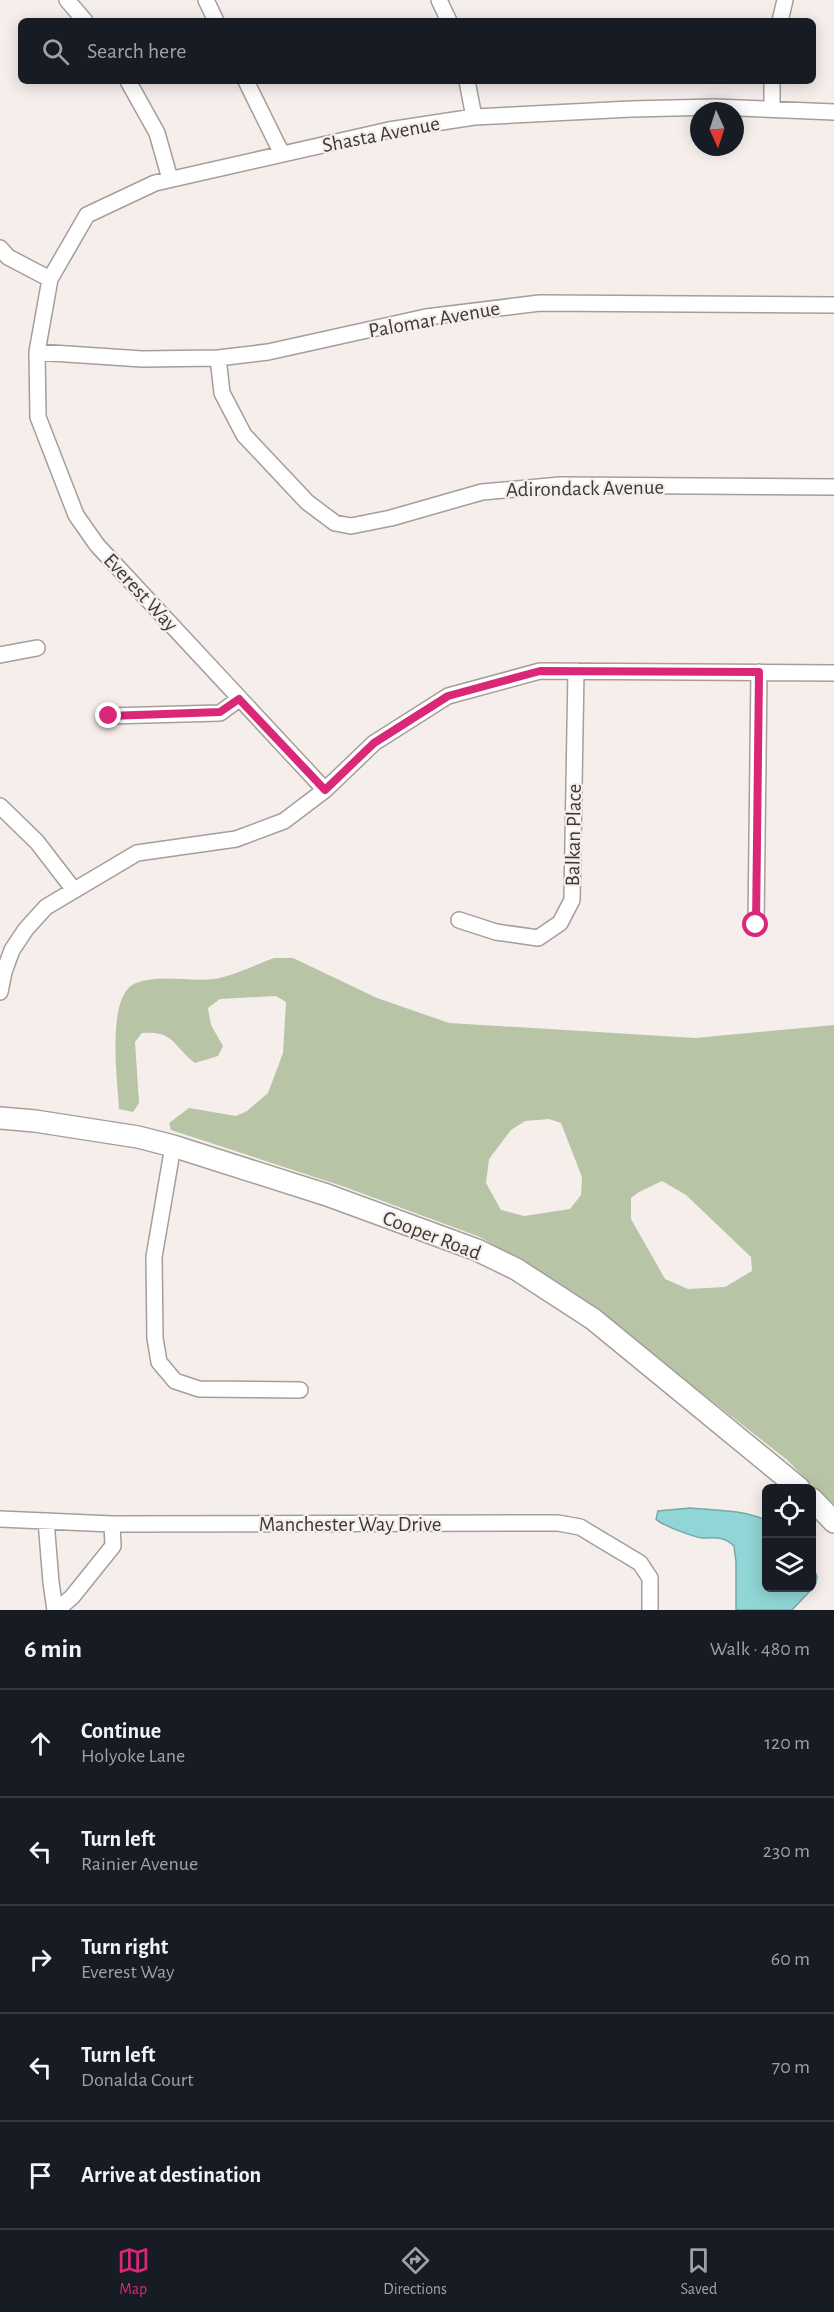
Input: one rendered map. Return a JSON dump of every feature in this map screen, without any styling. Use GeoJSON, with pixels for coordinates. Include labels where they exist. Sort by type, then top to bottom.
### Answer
{"type":"FeatureCollection","features":[{"type":"Feature","properties":{"kind":"street"},"geometry":{"type":"LineString","coordinates":[[67,0],[82,18]]}},
{"type":"Feature","properties":{"kind":"street"},"geometry":{"type":"LineString","coordinates":[[206,0],[215,18]]}},
{"type":"Feature","properties":{"kind":"street"},"geometry":{"type":"LineString","coordinates":[[439,0],[448,18]]}},
{"type":"Feature","properties":{"kind":"street"},"geometry":{"type":"LineString","coordinates":[[781,18],[785,0]]}},
{"type":"Feature","properties":{"kind":"street"},"geometry":{"type":"LineString","coordinates":[[130,84],[157,133],[170,179]]}},
{"type":"Feature","properties":{"kind":"street"},"geometry":{"type":"LineString","coordinates":[[247,84],[282,154]]}},
{"type":"Feature","properties":{"kind":"street"},"geometry":{"type":"LineString","coordinates":[[468,84],[474,117]]}},
{"type":"Feature","properties":{"kind":"street"},"geometry":{"type":"LineString","coordinates":[[772,84],[772,108]]}},
{"type":"Feature","properties":{"kind":"street","name":"Shasta Avenue"},"geometry":{"type":"LineString","coordinates":[[37,352],[50,279],[87,215],[155,183],[389,130],[474,117],[631,109],[772,108],[834,112]]}},
{"type":"Feature","properties":{"kind":"street"},"geometry":{"type":"LineString","coordinates":[[0,248],[8,257],[50,279]]}},
{"type":"Feature","properties":{"kind":"street","name":"Palomar Avenue"},"geometry":{"type":"LineString","coordinates":[[37,352],[142,359],[218,358],[268,352],[426,317],[540,303],[834,305]]}},
{"type":"Feature","properties":{"kind":"street","name":"Everest Way"},"geometry":{"type":"LineString","coordinates":[[37,352],[38,417],[76,515],[97,545],[325,790]]}},
{"type":"Feature","properties":{"kind":"street","name":"Adirondack Avenue"},"geometry":{"type":"LineString","coordinates":[[218,358],[222,393],[244,435],[308,502],[335,523],[351,526],[391,518],[482,492],[518,487],[560,485],[834,487]]}},
{"type":"Feature","properties":{"kind":"street"},"geometry":{"type":"LineString","coordinates":[[0,655],[37,648]]}},
{"type":"Feature","properties":{"kind":"street"},"geometry":{"type":"LineString","coordinates":[[0,992],[12,950],[26,929],[46,907],[136,853],[236,839],[284,821],[325,790],[374,743],[448,696],[540,671],[834,673]]}},
{"type":"Feature","properties":{"kind":"street","name":"Balkan Place"},"geometry":{"type":"LineString","coordinates":[[459,920],[496,932],[538,938],[560,923],[572,900],[576,671]]}},
{"type":"Feature","properties":{"kind":"street"},"geometry":{"type":"LineString","coordinates":[[756,925],[759,672]]}},
{"type":"Feature","properties":{"kind":"street"},"geometry":{"type":"LineString","coordinates":[[109,716],[220,712],[239,699]]}},
{"type":"Feature","properties":{"kind":"street"},"geometry":{"type":"LineString","coordinates":[[0,806],[37,842],[74,890]]}},
{"type":"Feature","properties":{"kind":"street","name":"Cooper Road"},"geometry":{"type":"LineString","coordinates":[[0,1118],[35,1121],[138,1137],[173,1146],[327,1195],[477,1250],[516,1269],[593,1319],[794,1484]]}},
{"type":"Feature","properties":{"kind":"street"},"geometry":{"type":"LineString","coordinates":[[173,1146],[154,1257],[154,1338],[159,1362],[175,1381],[199,1389],[300,1389]]}},
{"type":"Feature","properties":{"kind":"street"},"geometry":{"type":"LineString","coordinates":[[816,1503],[834,1522]]}},
{"type":"Feature","properties":{"kind":"street","name":"Manchester Way Drive"},"geometry":{"type":"LineString","coordinates":[[0,1519],[112,1524],[558,1523],[580,1527],[640,1563],[650,1578],[650,1610]]}},
{"type":"Feature","properties":{"kind":"street"},"geometry":{"type":"LineString","coordinates":[[46,1521],[51,1582],[56,1610],[72,1597],[112,1545],[112,1524]]}},
{"type":"Feature","properties":{"kind":"green space"},"geometry":{"type":"Polygon","coordinates":[[[274,958],[293,958],[377,998],[449,1023],[695,1038],[834,1025],[834,1507],[816,1489],[816,1484],[811,1484],[786,1459],[570,1290],[480,1237],[342,1186],[171,1130],[169,1123],[189,1108],[236,1116],[247,1111],[268,1093],[283,1053],[286,1002],[276,996],[220,999],[208,1008],[211,1025],[223,1046],[218,1056],[195,1063],[167,1037],[161,1034],[142,1033],[135,1042],[139,1103],[133,1112],[119,1109],[115,1040],[120,1004],[126,991],[136,983],[145,980],[204,980],[236,973],[274,958]],[[549,1119],[525,1121],[511,1130],[489,1159],[486,1183],[501,1210],[524,1216],[570,1209],[581,1195],[582,1177],[561,1123],[549,1119]],[[662,1181],[631,1198],[631,1219],[665,1279],[688,1289],[725,1287],[752,1271],[751,1257],[686,1195],[662,1181]]]}},
{"type":"Feature","properties":{"kind":"water"},"geometry":{"type":"Polygon","coordinates":[[[690,1508],[719,1510],[762,1519],[762,1592],[809,1592],[792,1610],[736,1610],[734,1546],[723,1539],[702,1538],[664,1524],[656,1519],[658,1511],[690,1508]]]}},
{"type":"Feature","properties":{"kind":"route"},"geometry":{"type":"LineString","coordinates":[[109,716],[220,712],[239,699],[325,790],[374,743],[448,696],[540,671],[759,672],[756,925]]}}]}
